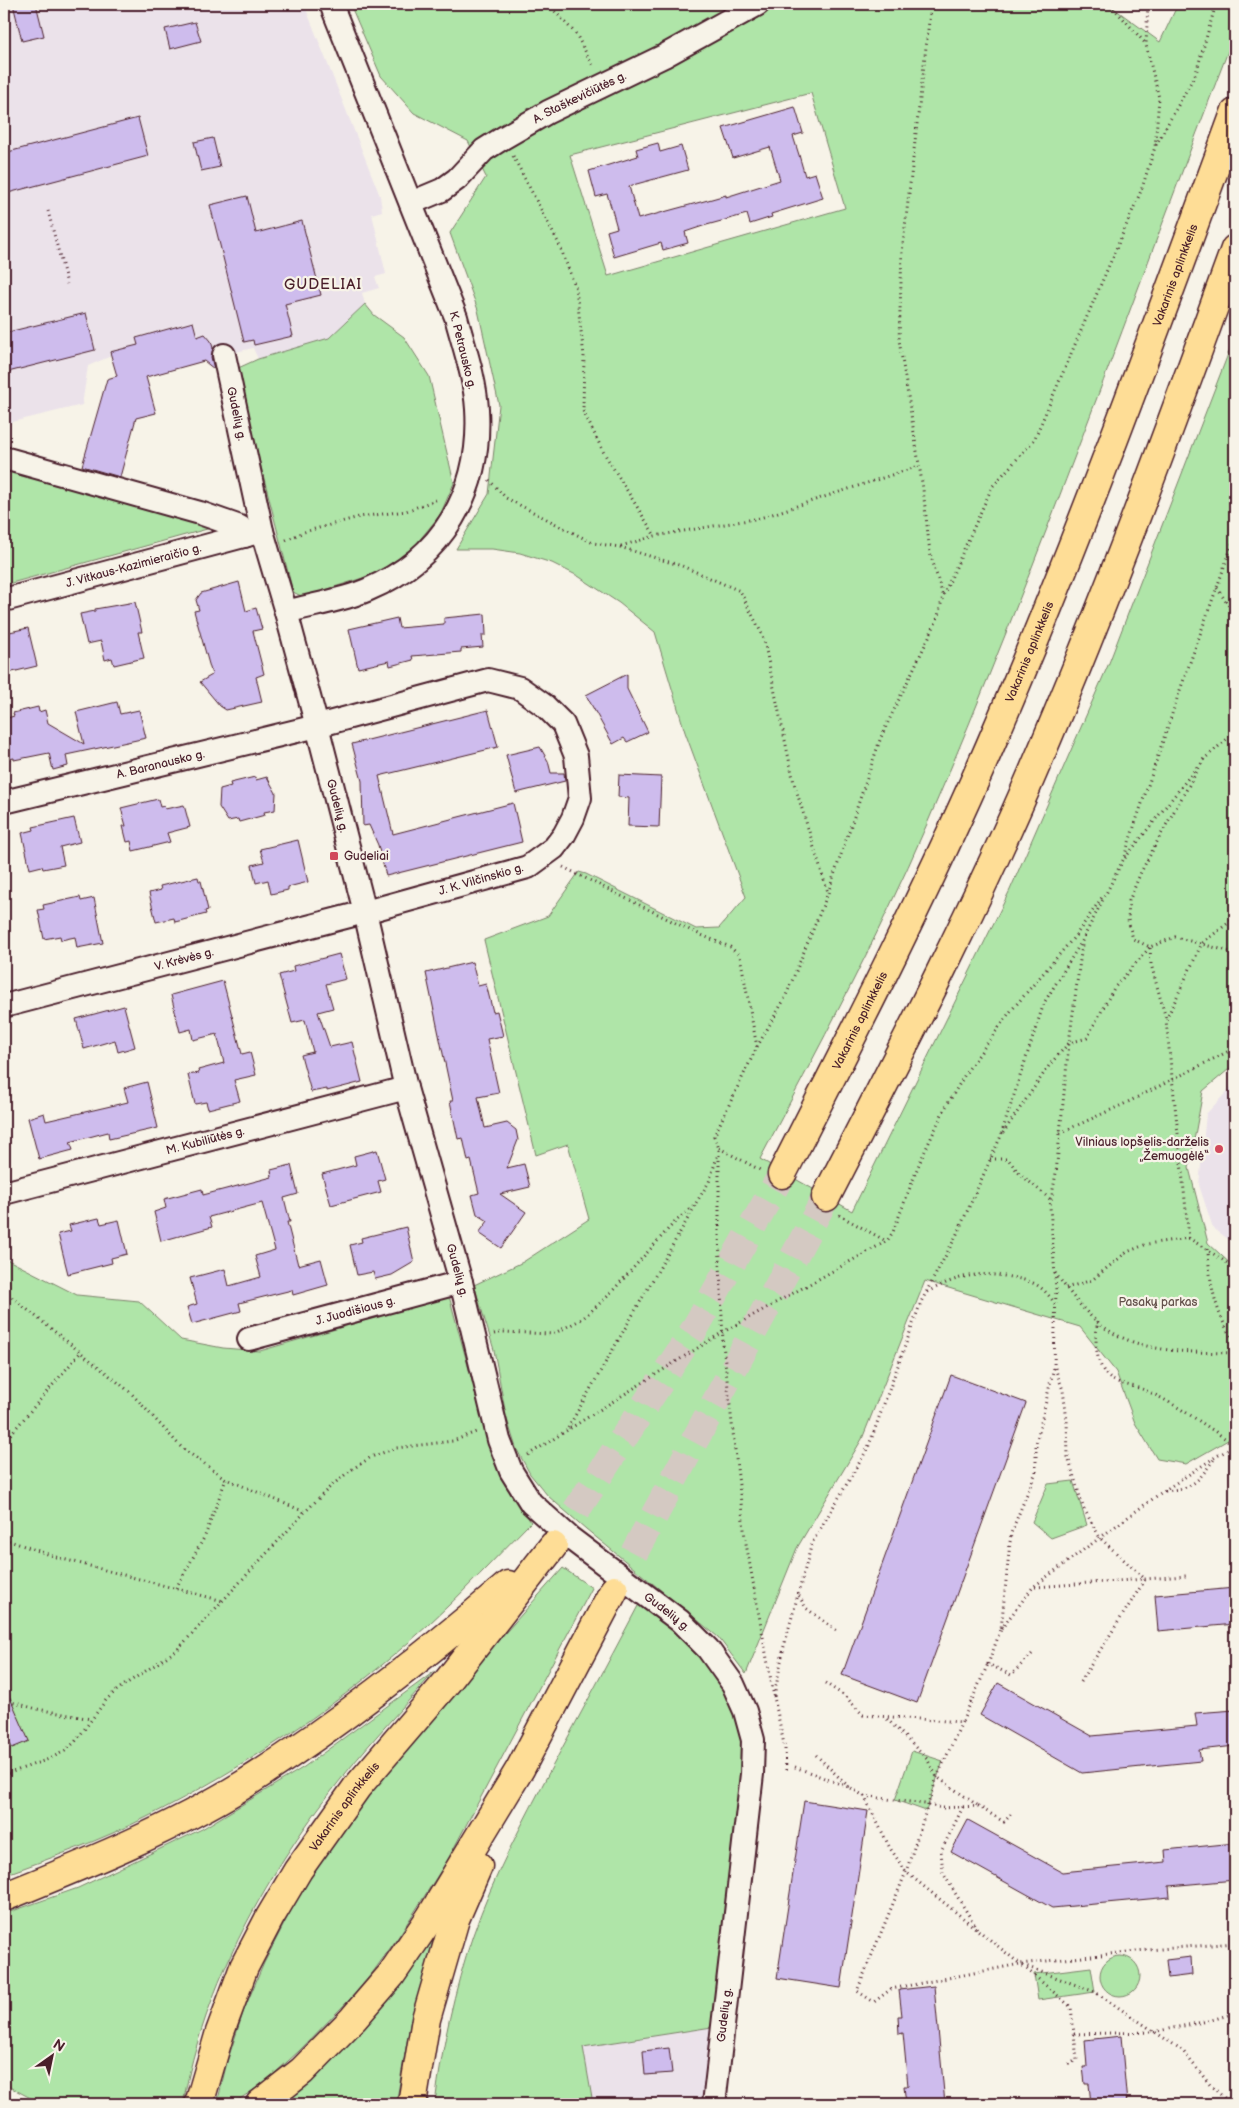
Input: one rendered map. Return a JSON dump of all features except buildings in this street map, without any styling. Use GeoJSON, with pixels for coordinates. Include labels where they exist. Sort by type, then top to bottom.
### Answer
{"type":"FeatureCollection","features":[{"type":"Feature","properties":{"kind":"highway","name":"Vakarinis aplinkkelis"},"geometry":{"type":"LineString","coordinates":[[782,1174],[868,1006],[989,749],[1046,615],[1120,424],[1235,113]]}},
{"type":"Feature","properties":{"kind":"highway"},"geometry":{"type":"LineString","coordinates":[[826,1198],[911,1032],[1032,774],[1092,631],[1163,446],[1235,249]]}},
{"type":"Feature","properties":{"kind":"highway","name":"Vakarinis aplinkkelis"},"geometry":{"type":"LineString","coordinates":[[4,1897],[87,1863],[154,1832],[242,1785],[361,1703],[429,1652],[553,1546],[447,1682],[357,1787],[298,1870],[270,1917],[244,1967],[220,2032],[199,2104]]}},
{"type":"Feature","properties":{"kind":"highway"},"geometry":{"type":"LineString","coordinates":[[260,2104],[302,2070],[353,2019],[391,1975],[430,1918],[520,1769],[614,1590]]}},
{"type":"Feature","properties":{"kind":"highway"},"geometry":{"type":"LineString","coordinates":[[412,2104],[426,2019],[455,1919],[520,1769]]}},
{"type":"Feature","properties":{"kind":"street","name":"K. Petrausko g."},"geometry":{"type":"LineString","coordinates":[[286,612],[366,590],[404,570],[427,552],[448,527],[466,488],[474,463],[477,409],[470,369],[456,317],[331,4]]}},
{"type":"Feature","properties":{"kind":"street","name":"A. Staškevičiūtės g."},"geometry":{"type":"LineString","coordinates":[[411,203],[442,190],[457,179],[484,150],[548,112],[664,56],[758,4]]}},
{"type":"Feature","properties":{"kind":"street","name":"Gudelių g."},"geometry":{"type":"LineString","coordinates":[[224,355],[258,538],[286,612],[317,726],[365,912],[406,1088],[461,1282],[495,1425],[510,1466],[531,1503],[570,1538],[680,1621],[708,1649],[733,1684],[746,1711],[753,1740],[752,1774],[714,2104]]}},
{"type":"Feature","properties":{"kind":"street"},"geometry":{"type":"LineString","coordinates":[[4,458],[200,513],[240,527],[258,538]]}},
{"type":"Feature","properties":{"kind":"street","name":"J. Vitkaus-Kazimieraičio g."},"geometry":{"type":"LineString","coordinates":[[4,600],[258,538]]}},
{"type":"Feature","properties":{"kind":"street","name":"J. K. Vilčinskio g."},"geometry":{"type":"LineString","coordinates":[[317,726],[488,680],[520,688],[545,706],[563,724],[576,756],[580,798],[573,818],[554,848],[542,858],[528,866],[365,912]]}},
{"type":"Feature","properties":{"kind":"street","name":"A. Baranausko g."},"geometry":{"type":"LineString","coordinates":[[4,802],[317,726]]}},
{"type":"Feature","properties":{"kind":"street","name":"V. Krėvės g."},"geometry":{"type":"LineString","coordinates":[[4,1006],[365,912]]}},
{"type":"Feature","properties":{"kind":"street","name":"M. Kubiliūtės g."},"geometry":{"type":"LineString","coordinates":[[4,1192],[406,1088]]}},
{"type":"Feature","properties":{"kind":"street","name":"J. Juodišiaus g."},"geometry":{"type":"LineString","coordinates":[[249,1339],[461,1282]]}},
{"type":"Feature","properties":{"kind":"path"},"geometry":{"type":"LineString","coordinates":[[548,4],[576,34],[604,84]]}},
{"type":"Feature","properties":{"kind":"path"},"geometry":{"type":"LineString","coordinates":[[931,4],[902,253],[899,340],[919,466],[930,553],[943,596]]}},
{"type":"Feature","properties":{"kind":"path"},"geometry":{"type":"LineString","coordinates":[[1110,4],[1146,45]]}},
{"type":"Feature","properties":{"kind":"path"},"geometry":{"type":"LineString","coordinates":[[1148,4],[1146,45],[1159,98],[1155,147]]}},
{"type":"Feature","properties":{"kind":"path"},"geometry":{"type":"LineString","coordinates":[[786,1770],[785,1749],[745,1538],[723,1332],[719,1234],[720,1148],[714,1136],[757,1047],[785,998],[828,893],[881,737],[937,620],[943,596],[992,487],[1034,440],[1141,191],[1155,147],[1196,73],[1216,4]]}},
{"type":"Feature","properties":{"kind":"path"},"geometry":{"type":"LineString","coordinates":[[503,138],[559,244],[576,289],[584,356],[583,411],[604,453],[655,536]]}},
{"type":"Feature","properties":{"kind":"path"},"geometry":{"type":"LineString","coordinates":[[48,211],[67,284]]}},
{"type":"Feature","properties":{"kind":"path"},"geometry":{"type":"LineString","coordinates":[[474,463],[506,498],[593,543],[620,547],[682,566],[740,591],[763,636],[794,783],[828,893]]}},
{"type":"Feature","properties":{"kind":"path"},"geometry":{"type":"LineString","coordinates":[[620,547],[655,536],[760,518],[919,466]]}},
{"type":"Feature","properties":{"kind":"path"},"geometry":{"type":"LineString","coordinates":[[258,538],[304,532],[359,517],[406,511],[466,488]]}},
{"type":"Feature","properties":{"kind":"path"},"geometry":{"type":"LineString","coordinates":[[774,1697],[784,1646],[812,1543],[868,1448],[921,1302],[956,1236],[1000,1138],[1044,1003],[1082,942],[1123,860],[1178,692],[1235,537]]}},
{"type":"Feature","properties":{"kind":"path"},"geometry":{"type":"LineString","coordinates":[[1217,588],[1235,615]]}},
{"type":"Feature","properties":{"kind":"path"},"geometry":{"type":"LineString","coordinates":[[1123,860],[1204,759],[1235,732]]}},
{"type":"Feature","properties":{"kind":"path"},"geometry":{"type":"LineString","coordinates":[[1150,947],[1133,940],[1128,920],[1129,902],[1141,872],[1204,759]]}},
{"type":"Feature","properties":{"kind":"path"},"geometry":{"type":"LineString","coordinates":[[542,858],[574,871],[694,932],[730,947],[740,956],[757,1047]]}},
{"type":"Feature","properties":{"kind":"path"},"geometry":{"type":"LineString","coordinates":[[510,1466],[723,1332],[887,1241],[893,1232],[919,1164],[943,1112],[967,1070],[1010,1012],[1076,935],[1109,887]]}},
{"type":"Feature","properties":{"kind":"path"},"geometry":{"type":"LineString","coordinates":[[1166,1020],[1202,943],[1235,918]]}},
{"type":"Feature","properties":{"kind":"path"},"geometry":{"type":"LineString","coordinates":[[1000,1138],[1052,1063],[1069,1043],[1088,1038],[1114,988],[1150,947],[1175,937],[1202,943],[1235,954]]}},
{"type":"Feature","properties":{"kind":"path"},"geometry":{"type":"LineString","coordinates":[[1082,942],[1051,1200],[1055,1305],[1054,1367],[1036,1444],[1036,1472],[1011,1533],[1001,1628],[988,1664],[937,1777],[906,1872],[857,1991],[874,2002],[891,1989],[1020,1964],[1136,1951],[1235,1944]]}},
{"type":"Feature","properties":{"kind":"path"},"geometry":{"type":"LineString","coordinates":[[1150,947],[1151,964],[1166,1020],[1189,1238]]}},
{"type":"Feature","properties":{"kind":"path"},"geometry":{"type":"LineString","coordinates":[[1060,1133],[1124,1104],[1235,1048]]}},
{"type":"Feature","properties":{"kind":"path"},"geometry":{"type":"LineString","coordinates":[[566,1431],[709,1182],[720,1148]]}},
{"type":"Feature","properties":{"kind":"path"},"geometry":{"type":"LineString","coordinates":[[990,1159],[1008,1159],[1018,1172],[1051,1200]]}},
{"type":"Feature","properties":{"kind":"path"},"geometry":{"type":"LineString","coordinates":[[474,1340],[503,1332],[553,1334],[582,1319],[608,1296],[672,1225],[696,1203]]}},
{"type":"Feature","properties":{"kind":"path"},"geometry":{"type":"LineString","coordinates":[[1066,1288],[1092,1280],[1128,1252],[1146,1244],[1189,1238],[1235,1268]]}},
{"type":"Feature","properties":{"kind":"path"},"geometry":{"type":"LineString","coordinates":[[1208,1250],[1209,1269],[1215,1301],[1227,1331],[1235,1343]]}},
{"type":"Feature","properties":{"kind":"path"},"geometry":{"type":"LineString","coordinates":[[1054,1272],[1066,1288],[1098,1322],[1116,1333],[1142,1344],[1176,1352],[1235,1353]]}},
{"type":"Feature","properties":{"kind":"path"},"geometry":{"type":"LineString","coordinates":[[927,1292],[950,1280],[976,1274],[1009,1277],[1034,1283],[1050,1296],[1055,1305]]}},
{"type":"Feature","properties":{"kind":"path"},"geometry":{"type":"LineString","coordinates":[[4,1291],[130,1392],[182,1448],[226,1479],[305,1512]]}},
{"type":"Feature","properties":{"kind":"path"},"geometry":{"type":"LineString","coordinates":[[1001,1628],[1033,1588],[1162,1492],[1235,1446],[1175,1406],[1153,1394],[1111,1379],[1104,1372],[1096,1353],[1098,1322]]}},
{"type":"Feature","properties":{"kind":"path"},"geometry":{"type":"LineString","coordinates":[[4,1442],[80,1353]]}},
{"type":"Feature","properties":{"kind":"path"},"geometry":{"type":"LineString","coordinates":[[1054,1367],[1063,1390],[1067,1420],[1068,1457],[1084,1507],[1100,1538],[1145,1579]]}},
{"type":"Feature","properties":{"kind":"path"},"geometry":{"type":"LineString","coordinates":[[4,1775],[49,1759],[65,1751],[106,1700],[117,1690],[177,1650],[330,1486],[371,1457],[396,1448],[453,1441],[495,1425]]}},
{"type":"Feature","properties":{"kind":"path"},"geometry":{"type":"LineString","coordinates":[[1162,1492],[1184,1489],[1200,1479],[1217,1456]]}},
{"type":"Feature","properties":{"kind":"path"},"geometry":{"type":"LineString","coordinates":[[176,1588],[205,1536],[226,1479]]}},
{"type":"Feature","properties":{"kind":"path"},"geometry":{"type":"LineString","coordinates":[[4,1539],[59,1558],[224,1601]]}},
{"type":"Feature","properties":{"kind":"path"},"geometry":{"type":"LineString","coordinates":[[1033,1588],[1186,1576]]}},
{"type":"Feature","properties":{"kind":"path"},"geometry":{"type":"LineString","coordinates":[[1080,1682],[1145,1579]]}},
{"type":"Feature","properties":{"kind":"path"},"geometry":{"type":"LineString","coordinates":[[798,1596],[806,1608],[839,1632]]}},
{"type":"Feature","properties":{"kind":"path"},"geometry":{"type":"LineString","coordinates":[[988,1664],[1011,1675],[1032,1654]]}},
{"type":"Feature","properties":{"kind":"path"},"geometry":{"type":"LineString","coordinates":[[825,1683],[844,1696],[863,1715],[962,1722]]}},
{"type":"Feature","properties":{"kind":"path"},"geometry":{"type":"LineString","coordinates":[[4,1700],[37,1709],[91,1719]]}},
{"type":"Feature","properties":{"kind":"path"},"geometry":{"type":"LineString","coordinates":[[887,1718],[927,1759],[937,1777],[1004,1822],[1013,1812]]}},
{"type":"Feature","properties":{"kind":"path"},"geometry":{"type":"LineString","coordinates":[[816,1755],[851,1788]]}},
{"type":"Feature","properties":{"kind":"path"},"geometry":{"type":"LineString","coordinates":[[795,1767],[851,1788],[864,1796],[928,1804],[942,1808],[978,1806]]}},
{"type":"Feature","properties":{"kind":"path"},"geometry":{"type":"LineString","coordinates":[[864,1796],[890,1848],[906,1872],[1072,2007],[1077,2060],[1066,2065]]}},
{"type":"Feature","properties":{"kind":"path"},"geometry":{"type":"LineString","coordinates":[[964,1807],[941,1851],[943,1873],[981,1934]]}},
{"type":"Feature","properties":{"kind":"path"},"geometry":{"type":"LineString","coordinates":[[1020,1964],[1095,1992],[1182,2050],[1211,2086],[1231,2104]]}},
{"type":"Feature","properties":{"kind":"path"},"geometry":{"type":"LineString","coordinates":[[1074,2034],[1153,2032],[1208,2021],[1235,2013]]}},
{"type":"Feature","properties":{"kind":"shaded area"},"geometry":{"type":"Polygon","coordinates":[[[4,4],[304,4],[380,196],[382,211],[372,214],[386,274],[375,277],[379,288],[362,293],[365,304],[329,338],[258,359],[253,348],[215,357],[211,341],[205,335],[199,342],[193,322],[136,337],[139,351],[131,347],[111,352],[111,356],[88,366],[82,405],[4,424],[4,4]]]}},
{"type":"Feature","properties":{"kind":"shaded area","name":"Vilniaus lopšelis-darželis „Žemuogėlė“"},"geometry":{"type":"Polygon","coordinates":[[[1235,1083],[1235,1244],[1213,1228],[1199,1185],[1206,1114],[1235,1083]]]}},
{"type":"Feature","properties":{"kind":"shaded area"},"geometry":{"type":"Polygon","coordinates":[[[712,2027],[702,2104],[593,2104],[583,2047],[712,2027]]]}},
{"type":"Feature","properties":{"kind":"green space","name":"Pasakų parkas"},"geometry":{"type":"Polygon","coordinates":[[[350,4],[1108,4],[1160,42],[1178,4],[1235,4],[1235,33],[1047,529],[968,726],[927,824],[888,909],[847,993],[760,1159],[852,1211],[1010,890],[1109,663],[1235,336],[1235,1064],[1203,1091],[1189,1168],[1208,1243],[1235,1268],[1235,1436],[1186,1464],[1157,1459],[1135,1423],[1116,1372],[1080,1327],[925,1281],[862,1439],[797,1548],[746,1674],[718,1637],[586,1529],[548,1496],[530,1474],[516,1448],[506,1416],[494,1350],[474,1285],[523,1262],[589,1219],[568,1144],[536,1155],[484,940],[548,916],[579,872],[696,929],[719,928],[746,897],[685,732],[655,632],[619,603],[578,576],[552,563],[520,553],[492,549],[456,549],[489,494],[499,405],[478,310],[450,233],[486,177],[468,141],[414,113],[381,76],[350,4]],[[811,93],[570,155],[608,276],[845,208],[811,93]]]}},
{"type":"Feature","properties":{"kind":"green space"},"geometry":{"type":"Polygon","coordinates":[[[365,304],[374,315],[404,337],[429,376],[454,483],[440,515],[408,554],[372,575],[303,597],[293,592],[236,369],[258,359],[329,338],[365,304]]]}},
{"type":"Feature","properties":{"kind":"green space"},"geometry":{"type":"Polygon","coordinates":[[[4,465],[218,526],[4,585],[4,465]]]}},
{"type":"Feature","properties":{"kind":"green space"},"geometry":{"type":"Polygon","coordinates":[[[4,1258],[77,1295],[139,1301],[181,1340],[223,1348],[260,1351],[449,1296],[489,1443],[505,1485],[531,1522],[427,1626],[362,1681],[294,1731],[222,1776],[147,1817],[94,1841],[4,1875],[4,1258]]]}},
{"type":"Feature","properties":{"kind":"green space"},"geometry":{"type":"Polygon","coordinates":[[[1073,1481],[1087,1525],[1051,1538],[1032,1522],[1048,1484],[1073,1481]]]}},
{"type":"Feature","properties":{"kind":"green space"},"geometry":{"type":"Polygon","coordinates":[[[563,1568],[592,1588],[447,1861],[399,1936],[351,1998],[299,2051],[264,2083],[232,2104],[217,2104],[227,2062],[244,2010],[264,1963],[309,1875],[329,1842],[417,1732],[563,1568]]]}},
{"type":"Feature","properties":{"kind":"green space"},"geometry":{"type":"Polygon","coordinates":[[[639,1604],[682,1637],[704,1660],[714,1673],[730,1703],[740,1734],[742,1753],[741,1784],[712,2027],[583,2047],[593,2104],[435,2104],[441,2061],[454,1998],[481,1913],[520,1829],[639,1604]]]}},
{"type":"Feature","properties":{"kind":"green space"},"geometry":{"type":"Polygon","coordinates":[[[435,1671],[345,1774],[317,1810],[266,1888],[243,1929],[206,2015],[193,2059],[183,2104],[42,2104],[4,2084],[4,1914],[78,1888],[202,1829],[304,1767],[435,1671]]]}},
{"type":"Feature","properties":{"kind":"green space"},"geometry":{"type":"Polygon","coordinates":[[[912,1751],[943,1761],[926,1811],[895,1800],[912,1751]]]}},
{"type":"Feature","properties":{"kind":"green space"},"geometry":{"type":"Polygon","coordinates":[[[435,1934],[410,2025],[396,2104],[281,2104],[435,1934]]]}},
{"type":"Feature","properties":{"kind":"green space"},"geometry":{"type":"Polygon","coordinates":[[[1124,1956],[1131,1959],[1137,1965],[1140,1976],[1139,1984],[1131,1993],[1124,1996],[1116,1996],[1109,1993],[1101,1984],[1100,1972],[1103,1965],[1112,1957],[1124,1956]]]}},
{"type":"Feature","properties":{"kind":"green space"},"geometry":{"type":"Polygon","coordinates":[[[1091,1967],[1095,1992],[1038,2000],[1034,1974],[1091,1967]]]}},
{"type":"Feature","properties":{"kind":"tunnel"},"geometry":{"type":"LineString","coordinates":[[553,1546],[694,1330],[782,1174]]}},
{"type":"Feature","properties":{"kind":"tunnel"},"geometry":{"type":"LineString","coordinates":[[614,1590],[826,1197]]}},
{"type":"Feature","properties":{"kind":"place","name":"Gudeliai"},"geometry":{"type":"Point","coordinates":[334,856]}},
{"type":"Feature","properties":{"kind":"place","name":"Vilniaus lopšelis-darželis „Žemuogėlė“"},"geometry":{"type":"Point","coordinates":[1219,1149]}},
{"type":"Feature","properties":{"kind":"district","name":"GUDELIAI"},"geometry":{"type":"Point","coordinates":[323,284]}}]}
